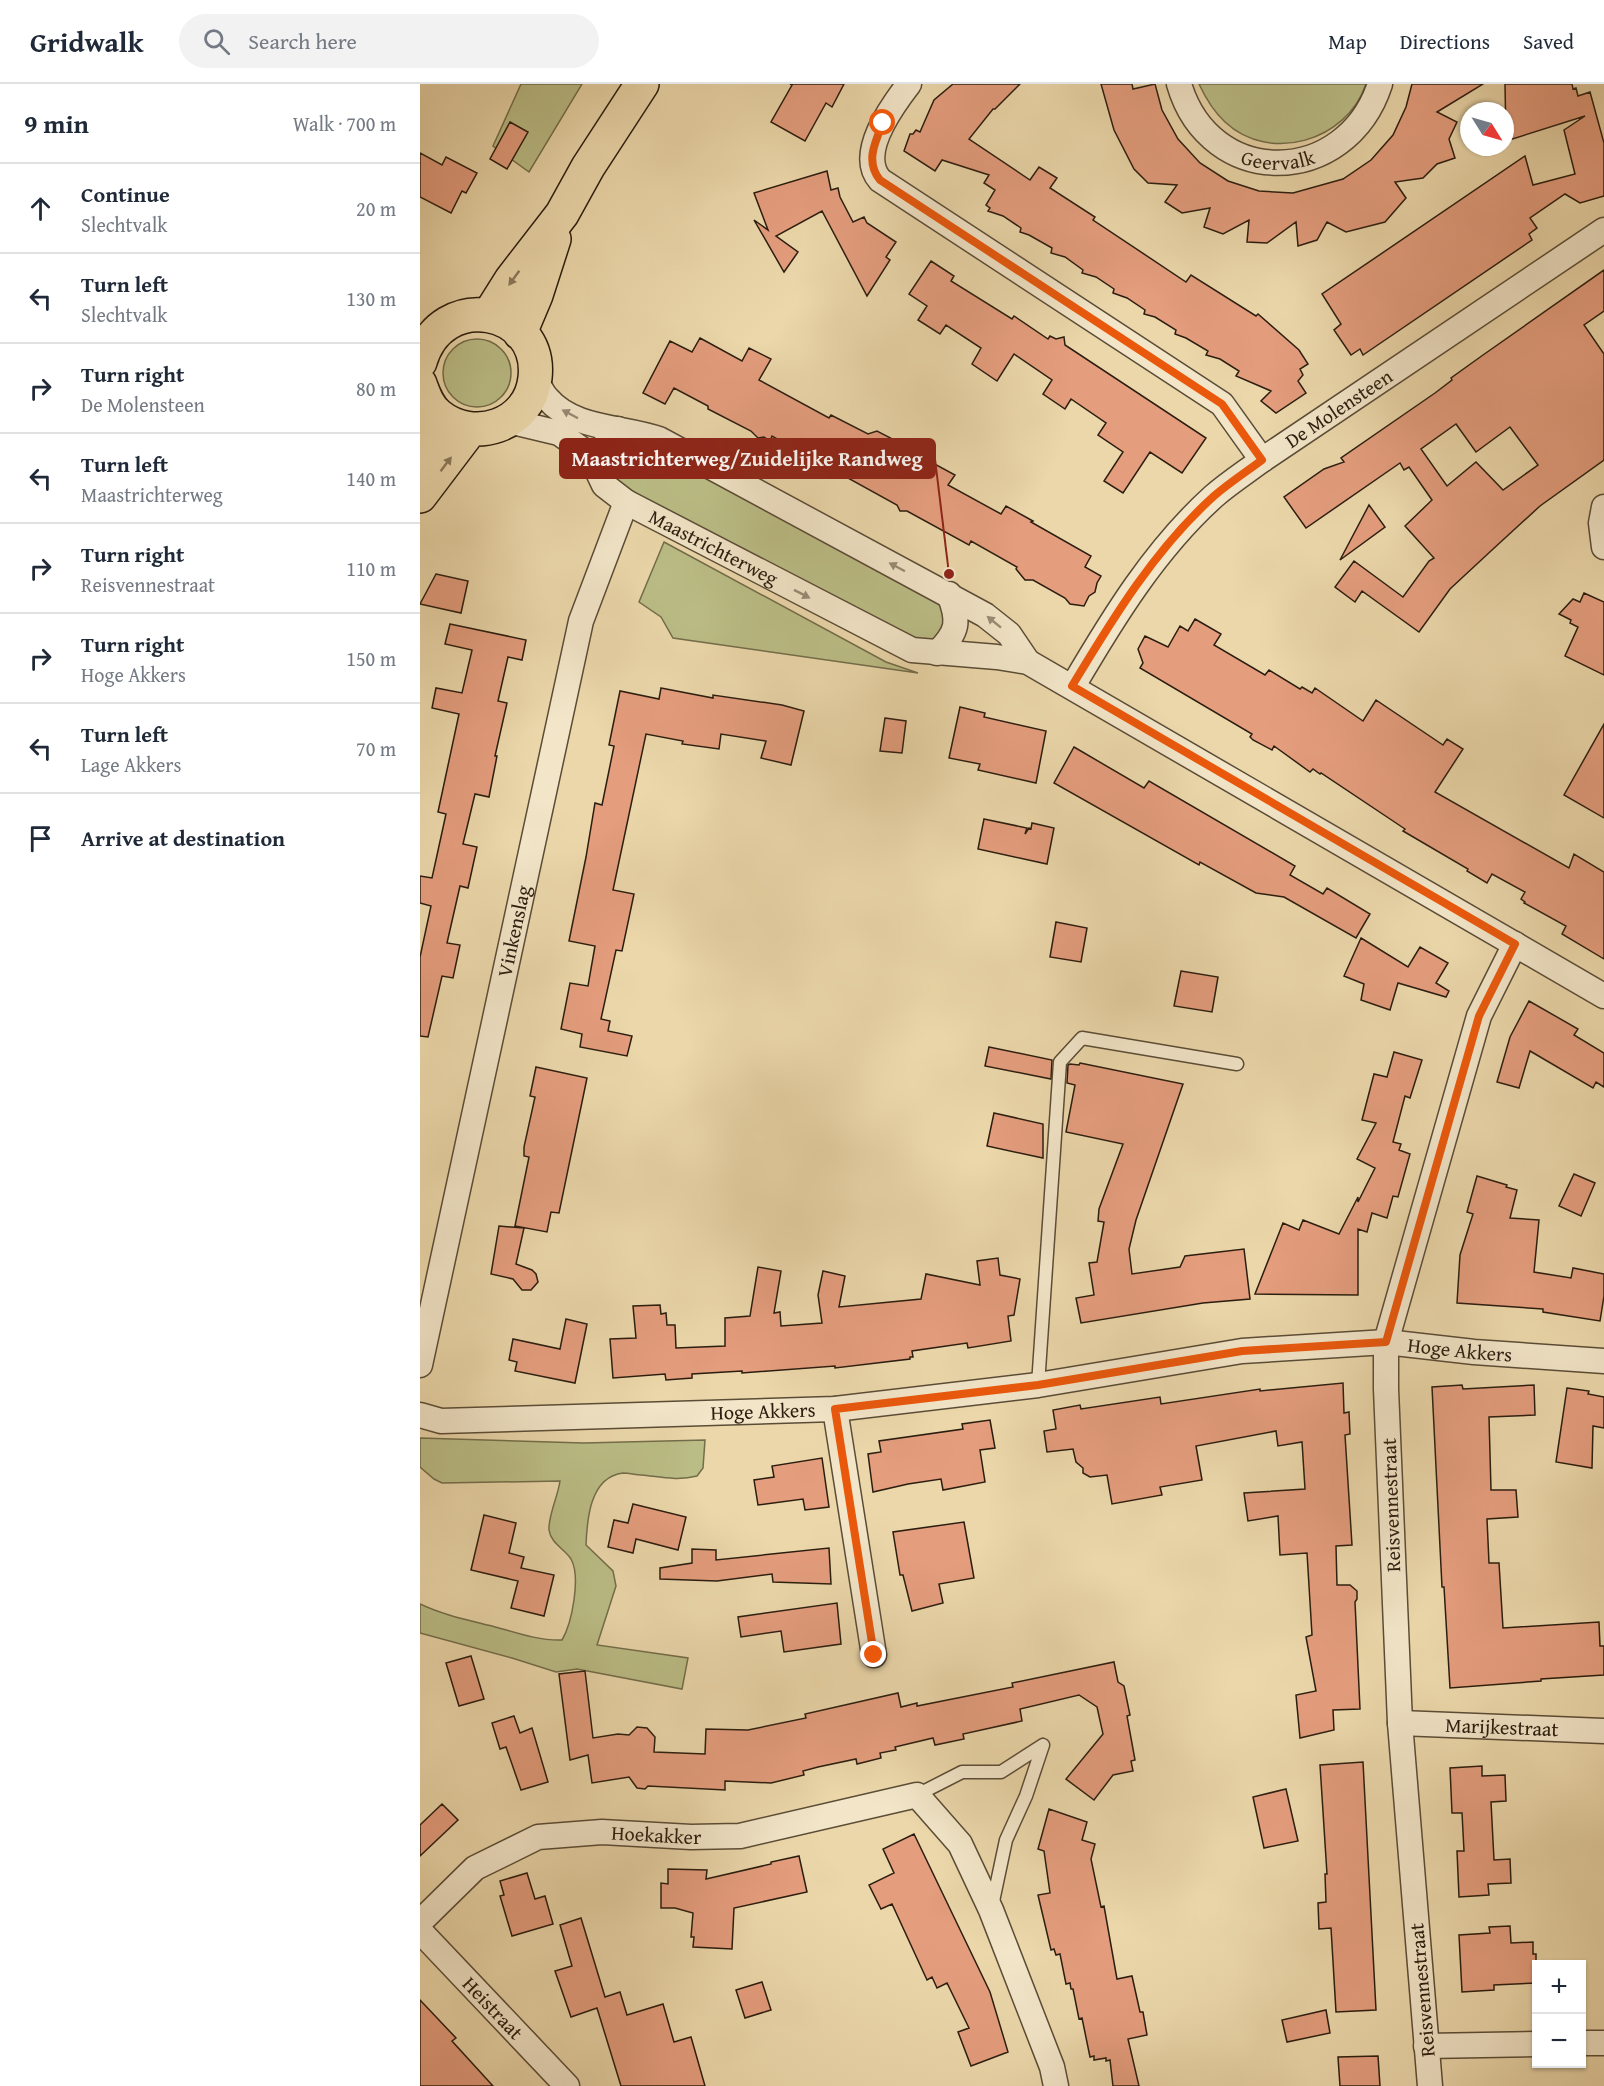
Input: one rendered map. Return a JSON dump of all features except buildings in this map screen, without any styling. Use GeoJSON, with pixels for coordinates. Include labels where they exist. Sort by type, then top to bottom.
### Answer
{"type":"FeatureCollection","features":[{"type":"Feature","properties":{"kind":"main road"},"geometry":{"type":"LineString","coordinates":[[489,315],[512,280],[562,214],[588,167],[642,84]]}},
{"type":"Feature","properties":{"kind":"main road"},"geometry":{"type":"LineString","coordinates":[[520,333],[536,295],[562,214]]}},
{"type":"Feature","properties":{"kind":"main road"},"geometry":{"type":"LineString","coordinates":[[420,362],[424,347],[436,331],[451,320],[470,314],[489,315],[508,322],[530,346],[535,378],[531,395],[521,410],[508,421],[490,429],[470,430],[451,424],[436,414],[425,400],[420,384]]}},
{"type":"Feature","properties":{"kind":"main road"},"geometry":{"type":"LineString","coordinates":[[420,455],[436,414]]}},
{"type":"Feature","properties":{"kind":"main road"},"geometry":{"type":"LineString","coordinates":[[420,496],[470,430]]}},
{"type":"Feature","properties":{"kind":"street"},"geometry":{"type":"LineString","coordinates":[[909,84],[883,123],[874,147],[873,173],[880,180],[1222,404],[1262,460]]}},
{"type":"Feature","properties":{"kind":"street","name":"Geervalk"},"geometry":{"type":"LineString","coordinates":[[1179,84],[1190,111],[1201,127],[1215,140],[1250,159],[1269,162],[1289,162],[1325,152],[1341,143],[1366,117],[1375,101],[1380,84]]}},
{"type":"Feature","properties":{"kind":"street","name":"De Molensteen"},"geometry":{"type":"LineString","coordinates":[[1072,686],[1113,618],[1169,542],[1215,495],[1262,460],[1604,230]]}},
{"type":"Feature","properties":{"kind":"street","name":"Maastrichterweg"},"geometry":{"type":"LineString","coordinates":[[535,378],[546,398],[569,416],[639,432],[659,439],[949,594],[985,615],[1009,634],[1028,662]]}},
{"type":"Feature","properties":{"kind":"street","name":"Maastrichterweg"},"geometry":{"type":"LineString","coordinates":[[508,421],[560,433],[580,448],[596,468],[604,485],[626,502],[912,650],[1028,662],[1604,996]]}},
{"type":"Feature","properties":{"kind":"street"},"geometry":{"type":"LineString","coordinates":[[596,468],[600,452],[618,429]]}},
{"type":"Feature","properties":{"kind":"street","name":"Vinkenslag"},"geometry":{"type":"LineString","coordinates":[[420,1365],[581,621],[626,502]]}},
{"type":"Feature","properties":{"kind":"street"},"geometry":{"type":"LineString","coordinates":[[1604,507],[1601,523],[1604,547]]}},
{"type":"Feature","properties":{"kind":"street"},"geometry":{"type":"LineString","coordinates":[[937,653],[954,632],[956,613],[949,594]]}},
{"type":"Feature","properties":{"kind":"street","name":"Reisvennestraat"},"geometry":{"type":"LineString","coordinates":[[1430,2086],[1400,1723],[1386,1342],[1479,1016],[1515,944]]}},
{"type":"Feature","properties":{"kind":"street","name":"Hoge Akkers"},"geometry":{"type":"LineString","coordinates":[[420,1414],[441,1421],[835,1409],[1038,1385],[1242,1351],[1386,1342],[1474,1352],[1604,1361]]}},
{"type":"Feature","properties":{"kind":"street"},"geometry":{"type":"LineString","coordinates":[[835,1409],[874,1655]]}},
{"type":"Feature","properties":{"kind":"street","name":"Marijkestraat"},"geometry":{"type":"LineString","coordinates":[[1400,1723],[1604,1731]]}},
{"type":"Feature","properties":{"kind":"street"},"geometry":{"type":"LineString","coordinates":[[917,1794],[960,1844],[991,1910],[1053,2067],[1056,2086]]}},
{"type":"Feature","properties":{"kind":"street","name":"Hoekakker"},"geometry":{"type":"LineString","coordinates":[[420,1922],[475,1868],[538,1837],[603,1832],[691,1837],[740,1836],[917,1794]]}},
{"type":"Feature","properties":{"kind":"street","name":"Heistraat"},"geometry":{"type":"LineString","coordinates":[[420,1931],[567,2086]]}},
{"type":"Feature","properties":{"kind":"street"},"geometry":{"type":"LineString","coordinates":[[1586,2043],[1604,2043]]}},
{"type":"Feature","properties":{"kind":"street"},"geometry":{"type":"LineString","coordinates":[[1426,2046],[1532,2044]]}},
{"type":"Feature","properties":{"kind":"lane"},"geometry":{"type":"LineString","coordinates":[[1038,1385],[1060,1062],[1082,1038],[1237,1064]]}},
{"type":"Feature","properties":{"kind":"lane","name":"Hoekakker"},"geometry":{"type":"LineString","coordinates":[[917,1794],[963,1772],[1001,1772],[1044,1745],[1026,1796],[1006,1840],[991,1910]]}},
{"type":"Feature","properties":{"kind":"green space"},"geometry":{"type":"Polygon","coordinates":[[[521,84],[582,84],[529,172],[493,146],[521,84]]]}},
{"type":"Feature","properties":{"kind":"green space"},"geometry":{"type":"Polygon","coordinates":[[[1199,84],[1366,84],[1356,104],[1342,120],[1325,132],[1305,140],[1284,143],[1263,142],[1243,135],[1217,114],[1199,84]]]}},
{"type":"Feature","properties":{"kind":"green space"},"geometry":{"type":"Polygon","coordinates":[[[477,339],[490,342],[501,349],[508,360],[511,373],[508,386],[501,397],[490,404],[477,407],[464,404],[453,397],[446,386],[443,373],[446,360],[453,349],[464,342],[477,339]]]}},
{"type":"Feature","properties":{"kind":"green space"},"geometry":{"type":"Polygon","coordinates":[[[618,441],[643,441],[937,597],[949,611],[948,627],[926,647],[609,481],[608,451],[618,441]]]}},
{"type":"Feature","properties":{"kind":"green space"},"geometry":{"type":"Polygon","coordinates":[[[664,542],[886,662],[918,673],[673,638],[661,617],[639,602],[664,542]]]}},
{"type":"Feature","properties":{"kind":"green space"},"geometry":{"type":"Polygon","coordinates":[[[420,1438],[584,1443],[705,1440],[703,1468],[697,1476],[663,1478],[623,1473],[612,1476],[603,1482],[597,1491],[589,1512],[586,1545],[613,1571],[616,1586],[597,1645],[688,1658],[682,1689],[577,1669],[556,1672],[420,1633],[420,1604],[447,1614],[527,1636],[562,1640],[572,1612],[575,1577],[571,1559],[555,1543],[549,1530],[560,1481],[442,1483],[420,1467],[420,1438]]]}},
{"type":"Feature","properties":{"kind":"place","name":"Maastrichterweg/Zuidelijke Randweg"},"geometry":{"type":"Point","coordinates":[949,574]}},
{"type":"Feature","properties":{"kind":"route"},"geometry":{"type":"LineString","coordinates":[[874,1655],[835,1409],[1038,1385],[1242,1351],[1386,1342],[1479,1016],[1515,944],[1072,686],[1113,618],[1169,542],[1215,495],[1262,460],[1222,404],[880,180],[873,173],[872,163],[874,147],[883,123]]}}]}
